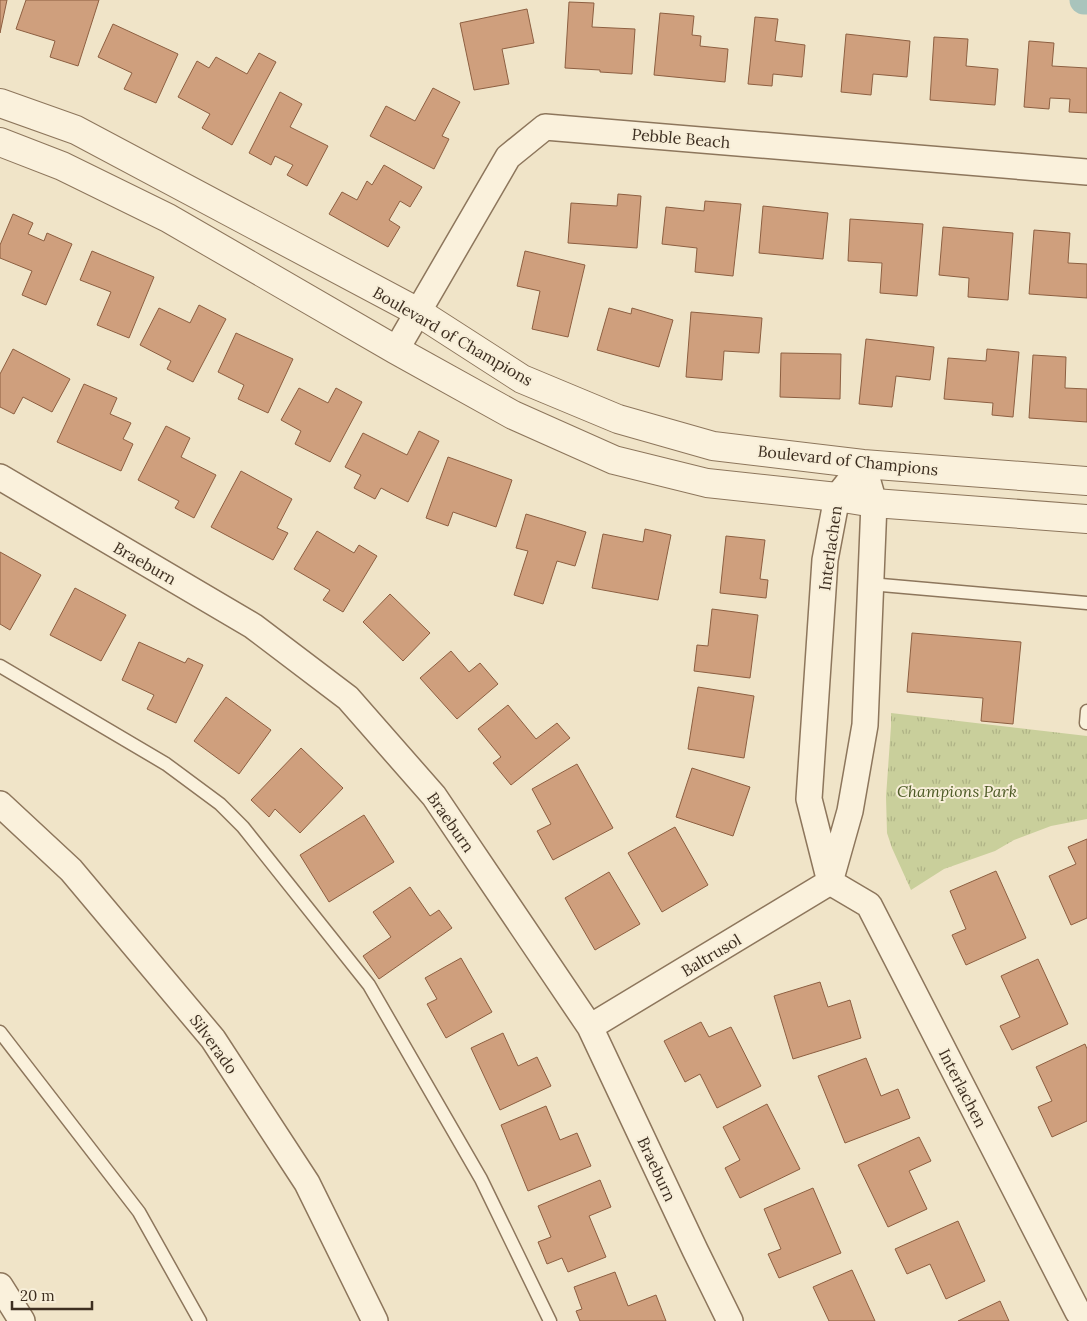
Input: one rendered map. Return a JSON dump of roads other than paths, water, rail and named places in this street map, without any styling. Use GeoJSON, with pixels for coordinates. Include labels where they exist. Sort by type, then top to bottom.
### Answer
{"type":"FeatureCollection","features":[{"type":"Feature","properties":{"kind":"street","name":"Boulevard of Champions"},"geometry":{"type":"LineString","coordinates":[[0,103],[76,130],[418,312],[522,379],[618,419],[713,446],[863,464],[1087,481]]}},
{"type":"Feature","properties":{"kind":"street","name":"Pebble Beach"},"geometry":{"type":"LineString","coordinates":[[396,350],[508,157],[545,127],[1087,172]]}},
{"type":"Feature","properties":{"kind":"street"},"geometry":{"type":"LineString","coordinates":[[0,142],[62,166],[168,218],[396,350],[513,415],[614,460],[707,483],[837,497],[874,503],[1087,519]]}},
{"type":"Feature","properties":{"kind":"street"},"geometry":{"type":"LineString","coordinates":[[830,882],[850,811],[865,725],[874,503],[863,464]]}},
{"type":"Feature","properties":{"kind":"street","name":"Interlachen"},"geometry":{"type":"LineString","coordinates":[[863,464],[837,497],[826,560],[809,799],[830,882],[869,905],[1078,1312]]}},
{"type":"Feature","properties":{"kind":"street","name":"Braeburn"},"geometry":{"type":"LineString","coordinates":[[0,477],[253,626],[348,698],[434,796],[590,1027],[730,1321]]}},
{"type":"Feature","properties":{"kind":"street","name":"Silverado"},"geometry":{"type":"LineString","coordinates":[[0,804],[71,870],[214,1039],[307,1182],[375,1321]]}},
{"type":"Feature","properties":{"kind":"street","name":"Baltrusol"},"geometry":{"type":"LineString","coordinates":[[590,1027],[830,882]]}},
{"type":"Feature","properties":{"kind":"street"},"geometry":{"type":"LineString","coordinates":[[0,1286],[22,1321]]}},
{"type":"Feature","properties":{"kind":"lane"},"geometry":{"type":"LineString","coordinates":[[870,584],[1087,603]]}},
{"type":"Feature","properties":{"kind":"lane"},"geometry":{"type":"LineString","coordinates":[[0,666],[166,764],[220,804],[243,827],[369,985],[481,1179],[550,1321]]}},
{"type":"Feature","properties":{"kind":"lane"},"geometry":{"type":"LineString","coordinates":[[0,1032],[138,1212],[200,1321]]}},
{"type":"Feature","properties":{"kind":"park label","name":"Champions Park"},"geometry":{"type":"Point","coordinates":[957,791]}}]}
